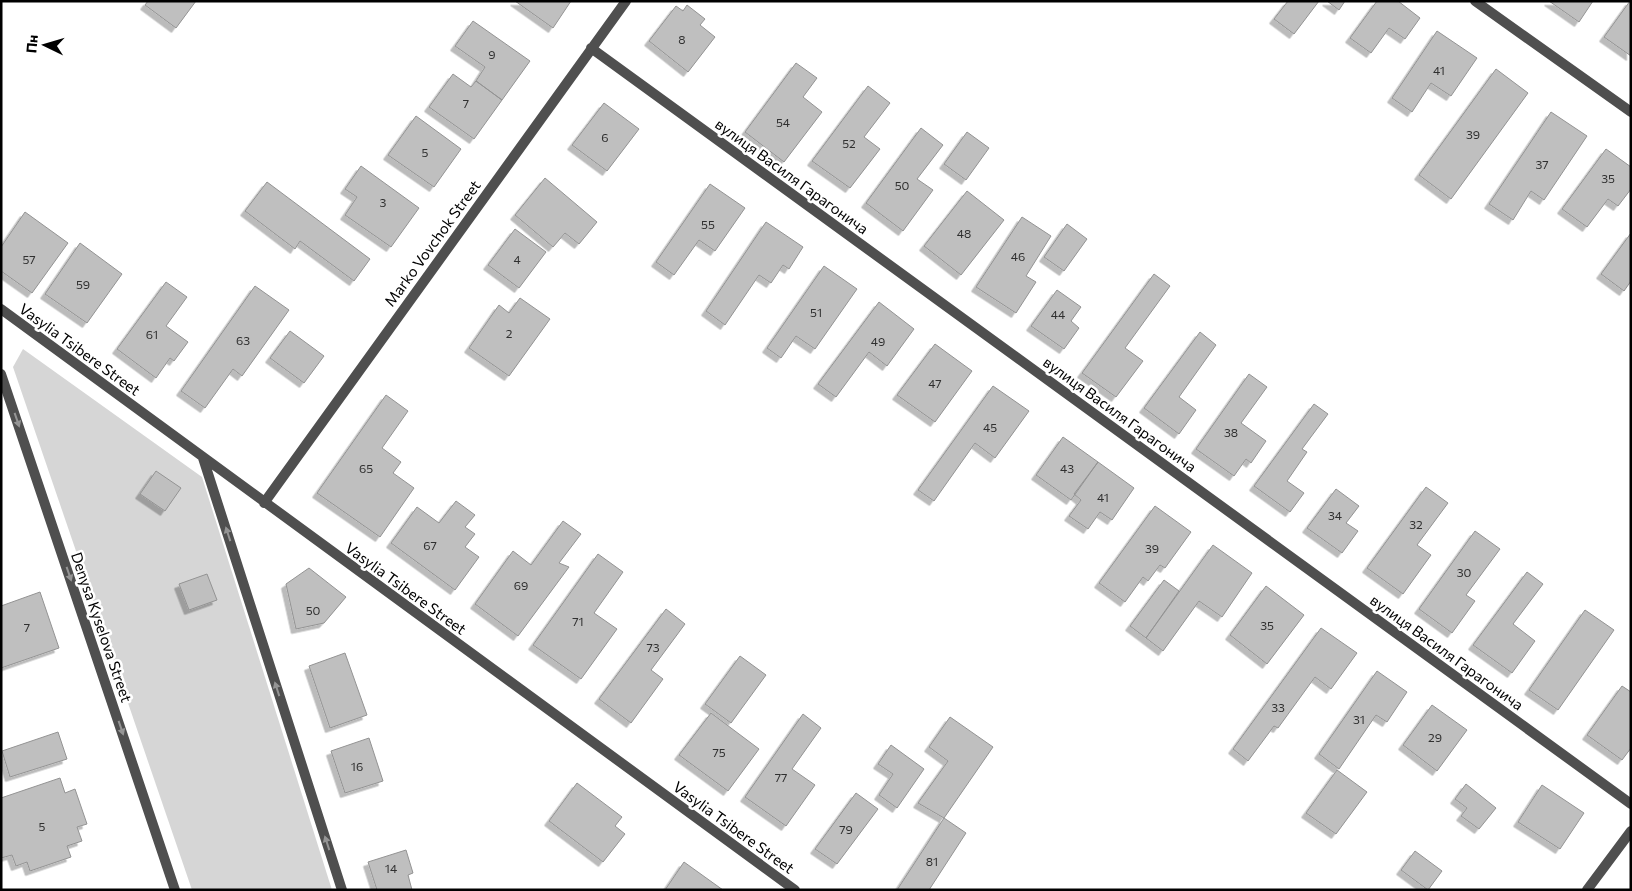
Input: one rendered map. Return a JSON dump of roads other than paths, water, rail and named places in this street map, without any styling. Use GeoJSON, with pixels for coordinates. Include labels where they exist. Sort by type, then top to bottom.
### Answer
{"type":"FeatureCollection","features":[{"type":"Feature","properties":{"kind":"street","name":"Marko Vovchok Street"},"geometry":{"type":"LineString","coordinates":[[264,503],[626,1]]}},
{"type":"Feature","properties":{"kind":"street"},"geometry":{"type":"LineString","coordinates":[[1475,1],[1631,112]]}},
{"type":"Feature","properties":{"kind":"street","name":"вулиця Василя Гарагонича"},"geometry":{"type":"LineString","coordinates":[[592,48],[1631,804]]}},
{"type":"Feature","properties":{"kind":"street","name":"Vasylia Tsibere Street"},"geometry":{"type":"LineString","coordinates":[[1,309],[795,890]]}},
{"type":"Feature","properties":{"kind":"street","name":"Denysa Kyselova Street"},"geometry":{"type":"LineString","coordinates":[[1,374],[175,890]]}},
{"type":"Feature","properties":{"kind":"street"},"geometry":{"type":"LineString","coordinates":[[203,458],[342,890]]}},
{"type":"Feature","properties":{"kind":"street"},"geometry":{"type":"LineString","coordinates":[[1587,890],[1631,831]]}}]}
